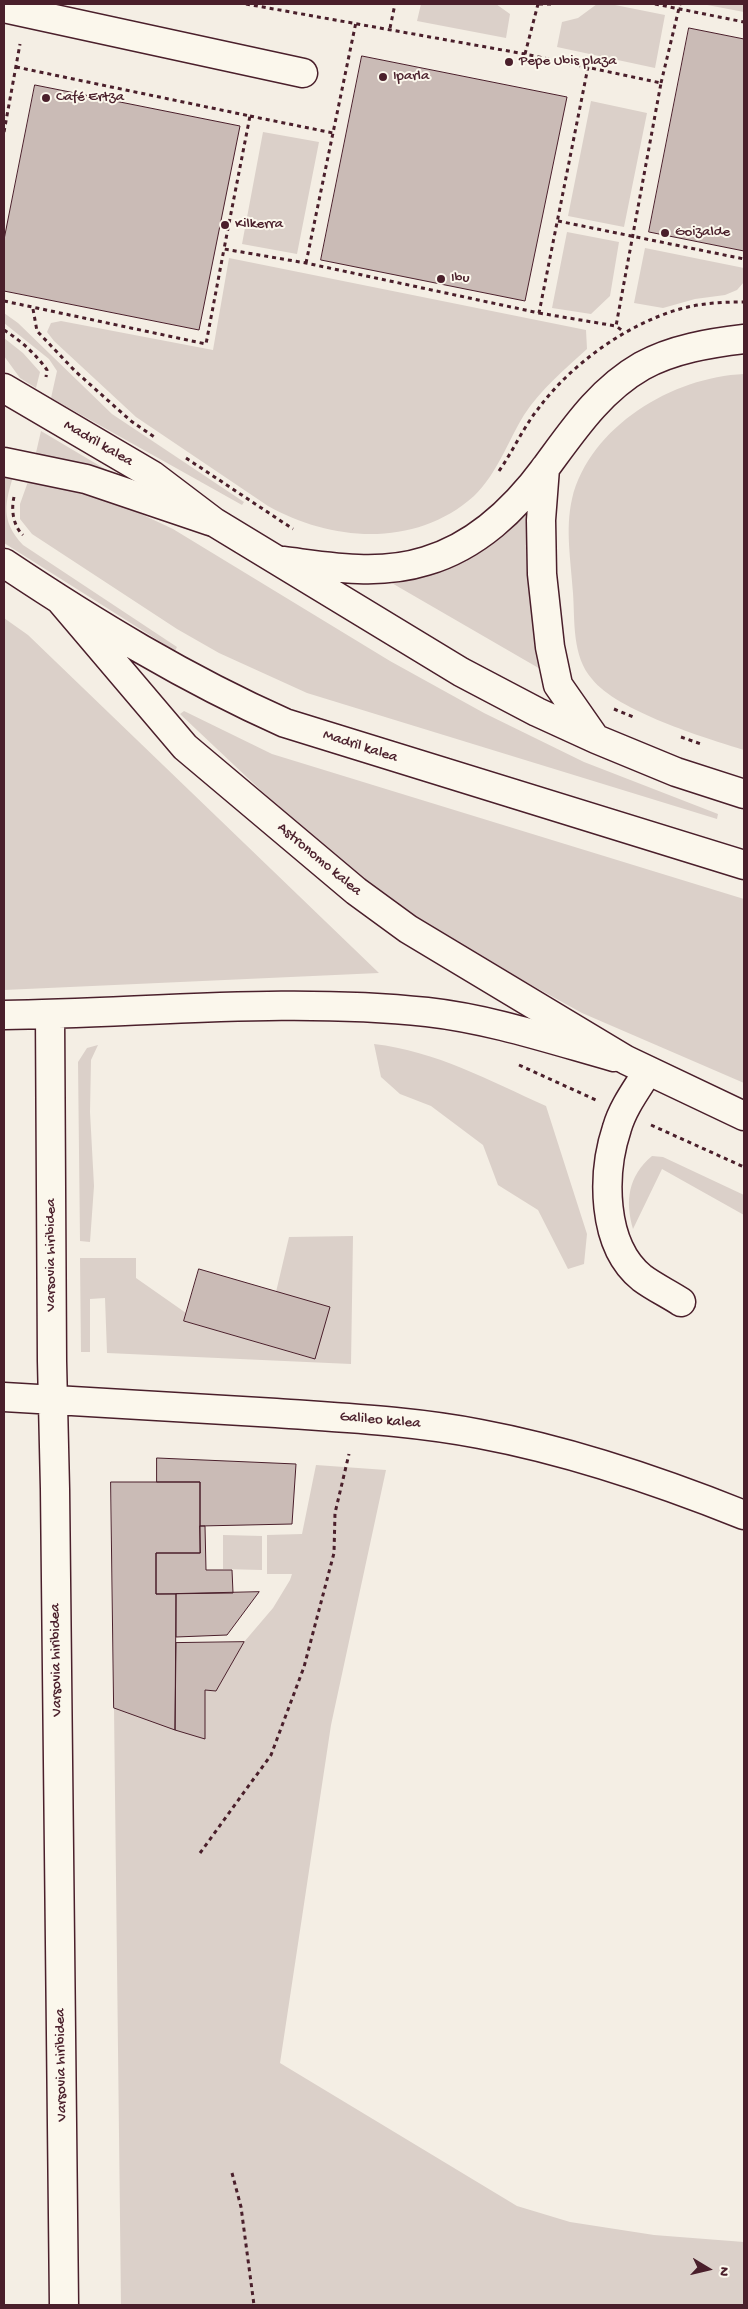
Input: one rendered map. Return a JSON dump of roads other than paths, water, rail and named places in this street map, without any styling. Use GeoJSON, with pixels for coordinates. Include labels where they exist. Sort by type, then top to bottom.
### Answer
{"type":"FeatureCollection","features":[{"type":"Feature","properties":{"kind":"main road"},"geometry":{"type":"LineString","coordinates":[[14,12],[303,73]]}},
{"type":"Feature","properties":{"kind":"main road"},"geometry":{"type":"LineString","coordinates":[[277,561],[374,571],[426,561],[454,550],[484,534],[508,511],[545,468],[577,423],[610,390],[642,366],[685,349],[744,339]]}},
{"type":"Feature","properties":{"kind":"main road","name":"Madril kalea"},"geometry":{"type":"LineString","coordinates":[[4,388],[152,475],[214,522],[461,672],[537,712],[596,739],[676,772],[744,794]]}},
{"type":"Feature","properties":{"kind":"main road","name":"Madril kalea"},"geometry":{"type":"LineString","coordinates":[[13,463],[86,479],[214,522]]}},
{"type":"Feature","properties":{"kind":"main road"},"geometry":{"type":"LineString","coordinates":[[545,468],[541,520],[542,574],[550,647],[558,685],[596,739]]}},
{"type":"Feature","properties":{"kind":"main road","name":"Madril kalea"},"geometry":{"type":"LineString","coordinates":[[4,563],[61,601],[164,663],[234,700],[285,723],[744,866]]}},
{"type":"Feature","properties":{"kind":"main road","name":"Astronomo kalea"},"geometry":{"type":"LineString","coordinates":[[61,601],[185,747],[356,891],[416,934],[637,1066],[744,1116]]}},
{"type":"Feature","properties":{"kind":"main road","name":"Astronomo kalea"},"geometry":{"type":"LineString","coordinates":[[4,1015],[271,1007],[377,1008],[427,1012],[513,1029],[637,1066]]}},
{"type":"Feature","properties":{"kind":"main road","name":"Varsovia hiribidea"},"geometry":{"type":"LineString","coordinates":[[50,1014],[64,2305]]}},
{"type":"Feature","properties":{"kind":"main road"},"geometry":{"type":"LineString","coordinates":[[637,1066],[623,1113],[616,1128],[607,1176],[608,1216],[621,1252],[641,1277],[681,1302]]}},
{"type":"Feature","properties":{"kind":"main road","name":"Galileo kalea"},"geometry":{"type":"LineString","coordinates":[[4,1398],[350,1418],[446,1428],[553,1450],[617,1469],[744,1515]]}},
{"type":"Feature","properties":{"kind":"place","name":"Pepe Ubis plaza"},"geometry":{"type":"Point","coordinates":[509,62]}},
{"type":"Feature","properties":{"kind":"place","name":"Iparla"},"geometry":{"type":"Point","coordinates":[383,77]}},
{"type":"Feature","properties":{"kind":"place","name":"Café Ertza"},"geometry":{"type":"Point","coordinates":[46,98]}},
{"type":"Feature","properties":{"kind":"place","name":"Kilkerra"},"geometry":{"type":"Point","coordinates":[225,225]}},
{"type":"Feature","properties":{"kind":"place","name":"Goizalde"},"geometry":{"type":"Point","coordinates":[665,233]}},
{"type":"Feature","properties":{"kind":"place","name":"Ibu"},"geometry":{"type":"Point","coordinates":[441,279]}}]}
